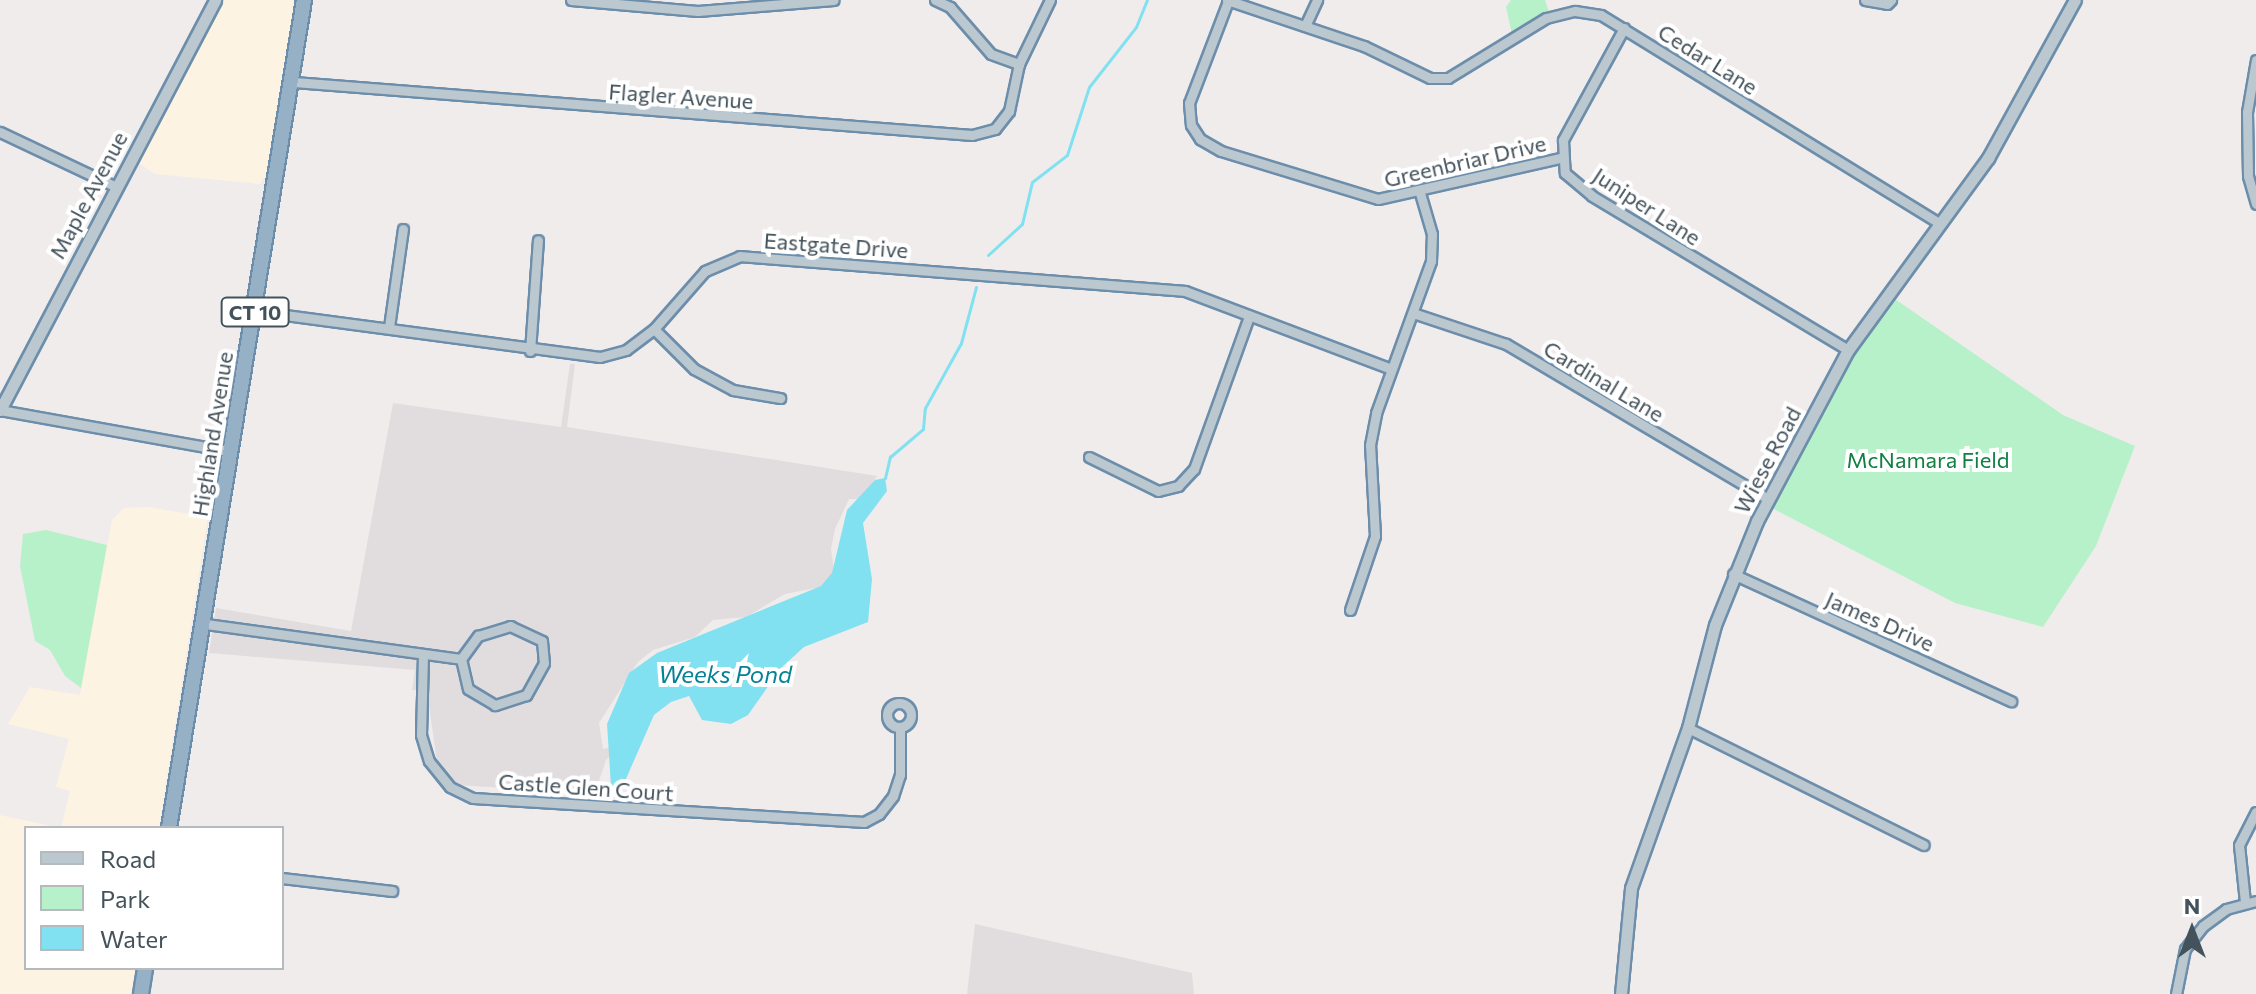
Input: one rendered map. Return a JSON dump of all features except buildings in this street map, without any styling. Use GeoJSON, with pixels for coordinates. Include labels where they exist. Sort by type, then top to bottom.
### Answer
{"type":"FeatureCollection","features":[{"type":"Feature","properties":{"kind":"highway","name":"Highland Avenue"},"geometry":{"type":"LineString","coordinates":[[169,826],[206,624],[229,451],[294,82],[304,0]]}},
{"type":"Feature","properties":{"kind":"highway"},"geometry":{"type":"LineString","coordinates":[[141,994],[145,970]]}},
{"type":"Feature","properties":{"kind":"street","name":"Maple Avenue"},"geometry":{"type":"LineString","coordinates":[[0,410],[114,186],[215,0]]}},
{"type":"Feature","properties":{"kind":"street"},"geometry":{"type":"LineString","coordinates":[[571,0],[698,11],[834,0]]}},
{"type":"Feature","properties":{"kind":"street"},"geometry":{"type":"LineString","coordinates":[[935,0],[950,7],[991,54],[1019,64],[1050,0]]}},
{"type":"Feature","properties":{"kind":"street","name":"Cedar Lane"},"geometry":{"type":"LineString","coordinates":[[1228,0],[1305,26],[1430,78],[1448,78],[1546,18],[1575,11],[1601,15],[1937,222]]}},
{"type":"Feature","properties":{"kind":"street","name":"Greenbriar Drive"},"geometry":{"type":"LineString","coordinates":[[1228,0],[1189,103],[1191,125],[1200,139],[1221,151],[1378,199],[1420,193],[1560,158]]}},
{"type":"Feature","properties":{"kind":"street"},"geometry":{"type":"LineString","coordinates":[[1305,26],[1317,0]]}},
{"type":"Feature","properties":{"kind":"street"},"geometry":{"type":"LineString","coordinates":[[1865,0],[1887,4],[1891,0]]}},
{"type":"Feature","properties":{"kind":"street","name":"Wiese Road"},"geometry":{"type":"LineString","coordinates":[[1621,994],[1631,888],[1688,728],[1733,574],[1768,499],[1848,350],[2013,119],[2075,0]]}},
{"type":"Feature","properties":{"kind":"street"},"geometry":{"type":"LineString","coordinates":[[1560,158],[1563,140],[1624,28]]}},
{"type":"Feature","properties":{"kind":"street"},"geometry":{"type":"LineString","coordinates":[[2256,60],[2247,112],[2248,176],[2256,204]]}},
{"type":"Feature","properties":{"kind":"street","name":"Flagler Avenue"},"geometry":{"type":"LineString","coordinates":[[294,82],[972,135],[995,129],[1009,111],[1019,64]]}},
{"type":"Feature","properties":{"kind":"street"},"geometry":{"type":"LineString","coordinates":[[0,132],[114,186]]}},
{"type":"Feature","properties":{"kind":"street","name":"Juniper Lane"},"geometry":{"type":"LineString","coordinates":[[1560,158],[1565,173],[1592,196],[1848,350]]}},
{"type":"Feature","properties":{"kind":"street"},"geometry":{"type":"LineString","coordinates":[[1350,610],[1375,536],[1370,445],[1391,369],[1431,261],[1432,234],[1420,193]]}},
{"type":"Feature","properties":{"kind":"street"},"geometry":{"type":"LineString","coordinates":[[389,327],[403,229]]}},
{"type":"Feature","properties":{"kind":"street"},"geometry":{"type":"LineString","coordinates":[[530,351],[538,240]]}},
{"type":"Feature","properties":{"kind":"street","name":"Eastgate Drive"},"geometry":{"type":"LineString","coordinates":[[255,311],[389,327],[530,351],[600,357],[626,350],[654,329],[705,271],[740,256],[1185,291],[1391,369]]}},
{"type":"Feature","properties":{"kind":"street","name":"Cardinal Lane"},"geometry":{"type":"LineString","coordinates":[[1413,313],[1506,344],[1768,499]]}},
{"type":"Feature","properties":{"kind":"street"},"geometry":{"type":"LineString","coordinates":[[1089,457],[1158,491],[1178,486],[1194,469],[1249,316]]}},
{"type":"Feature","properties":{"kind":"street"},"geometry":{"type":"LineString","coordinates":[[654,329],[694,369],[720,383],[780,398]]}},
{"type":"Feature","properties":{"kind":"street"},"geometry":{"type":"LineString","coordinates":[[0,410],[229,451]]}},
{"type":"Feature","properties":{"kind":"street","name":"James Drive"},"geometry":{"type":"LineString","coordinates":[[1733,574],[2011,701]]}},
{"type":"Feature","properties":{"kind":"street"},"geometry":{"type":"LineString","coordinates":[[206,624],[461,659]]}},
{"type":"Feature","properties":{"kind":"street"},"geometry":{"type":"LineString","coordinates":[[492,629],[527,630],[542,641],[544,663],[535,686],[511,704],[480,700],[461,675],[461,659],[467,646],[492,629]]}},
{"type":"Feature","properties":{"kind":"street","name":"Castle Glen Court"},"geometry":{"type":"LineString","coordinates":[[423,654],[421,735],[429,761],[450,787],[473,798],[864,822],[879,814],[893,796],[900,775],[900,728]]}},
{"type":"Feature","properties":{"kind":"street"},"geometry":{"type":"LineString","coordinates":[[1688,728],[1924,845]]}},
{"type":"Feature","properties":{"kind":"street"},"geometry":{"type":"LineString","coordinates":[[2245,902],[2239,845],[2256,812]]}},
{"type":"Feature","properties":{"kind":"street"},"geometry":{"type":"LineString","coordinates":[[284,878],[392,891]]}},
{"type":"Feature","properties":{"kind":"street"},"geometry":{"type":"LineString","coordinates":[[2176,994],[2181,961],[2194,937],[2212,918],[2245,902],[2256,901]]}},
{"type":"Feature","properties":{"kind":"shaded area"},"geometry":{"type":"Polygon","coordinates":[[[222,0],[295,0],[266,175],[260,184],[155,174],[137,162],[222,0]]]}},
{"type":"Feature","properties":{"kind":"shaded area"},"geometry":{"type":"Polygon","coordinates":[[[570,364],[575,364],[567,427],[877,476],[862,499],[849,499],[835,529],[831,549],[836,584],[785,594],[746,617],[713,620],[695,637],[653,650],[638,662],[599,723],[603,749],[623,744],[606,760],[597,787],[602,794],[440,784],[427,691],[412,690],[415,670],[209,653],[216,608],[351,631],[393,403],[561,427],[570,364]]]}},
{"type":"Feature","properties":{"kind":"shaded area"},"geometry":{"type":"Polygon","coordinates":[[[148,507],[208,517],[159,826],[61,826],[70,791],[56,787],[69,739],[8,724],[30,687],[80,695],[112,520],[124,508],[148,507]]]}},
{"type":"Feature","properties":{"kind":"shaded area"},"geometry":{"type":"Polygon","coordinates":[[[0,815],[52,826],[24,826],[24,970],[136,970],[132,994],[0,994],[0,815]]]}},
{"type":"Feature","properties":{"kind":"shaded area"},"geometry":{"type":"Polygon","coordinates":[[[975,924],[1192,973],[1194,994],[967,994],[975,924]]]}},
{"type":"Feature","properties":{"kind":"green space"},"geometry":{"type":"Polygon","coordinates":[[[1511,0],[1545,0],[1549,12],[1512,34],[1506,7],[1511,0]]]}},
{"type":"Feature","properties":{"kind":"green space","name":"McNamara Field"},"geometry":{"type":"Polygon","coordinates":[[[1892,297],[2063,415],[2135,446],[2096,546],[2043,627],[1955,603],[1770,507],[1854,350],[1892,297]]]}},
{"type":"Feature","properties":{"kind":"green space"},"geometry":{"type":"Polygon","coordinates":[[[46,530],[107,545],[81,688],[65,676],[50,650],[35,641],[20,566],[23,534],[46,530]]]}},
{"type":"Feature","properties":{"kind":"water","name":"Weeks Pond"},"geometry":{"type":"Polygon","coordinates":[[[885,478],[887,491],[863,523],[872,579],[868,622],[804,647],[781,668],[748,715],[731,724],[702,720],[689,696],[671,702],[654,715],[622,788],[611,786],[607,724],[629,673],[657,653],[821,586],[832,573],[847,510],[875,480],[885,478]]]}},
{"type":"Feature","properties":{"kind":"waterway"},"geometry":{"type":"LineString","coordinates":[[988,255],[1022,224],[1032,182],[1067,155],[1089,87],[1136,27],[1147,0]]}},
{"type":"Feature","properties":{"kind":"waterway"},"geometry":{"type":"LineString","coordinates":[[885,478],[890,457],[923,429],[925,408],[961,343],[976,287]]}}]}
